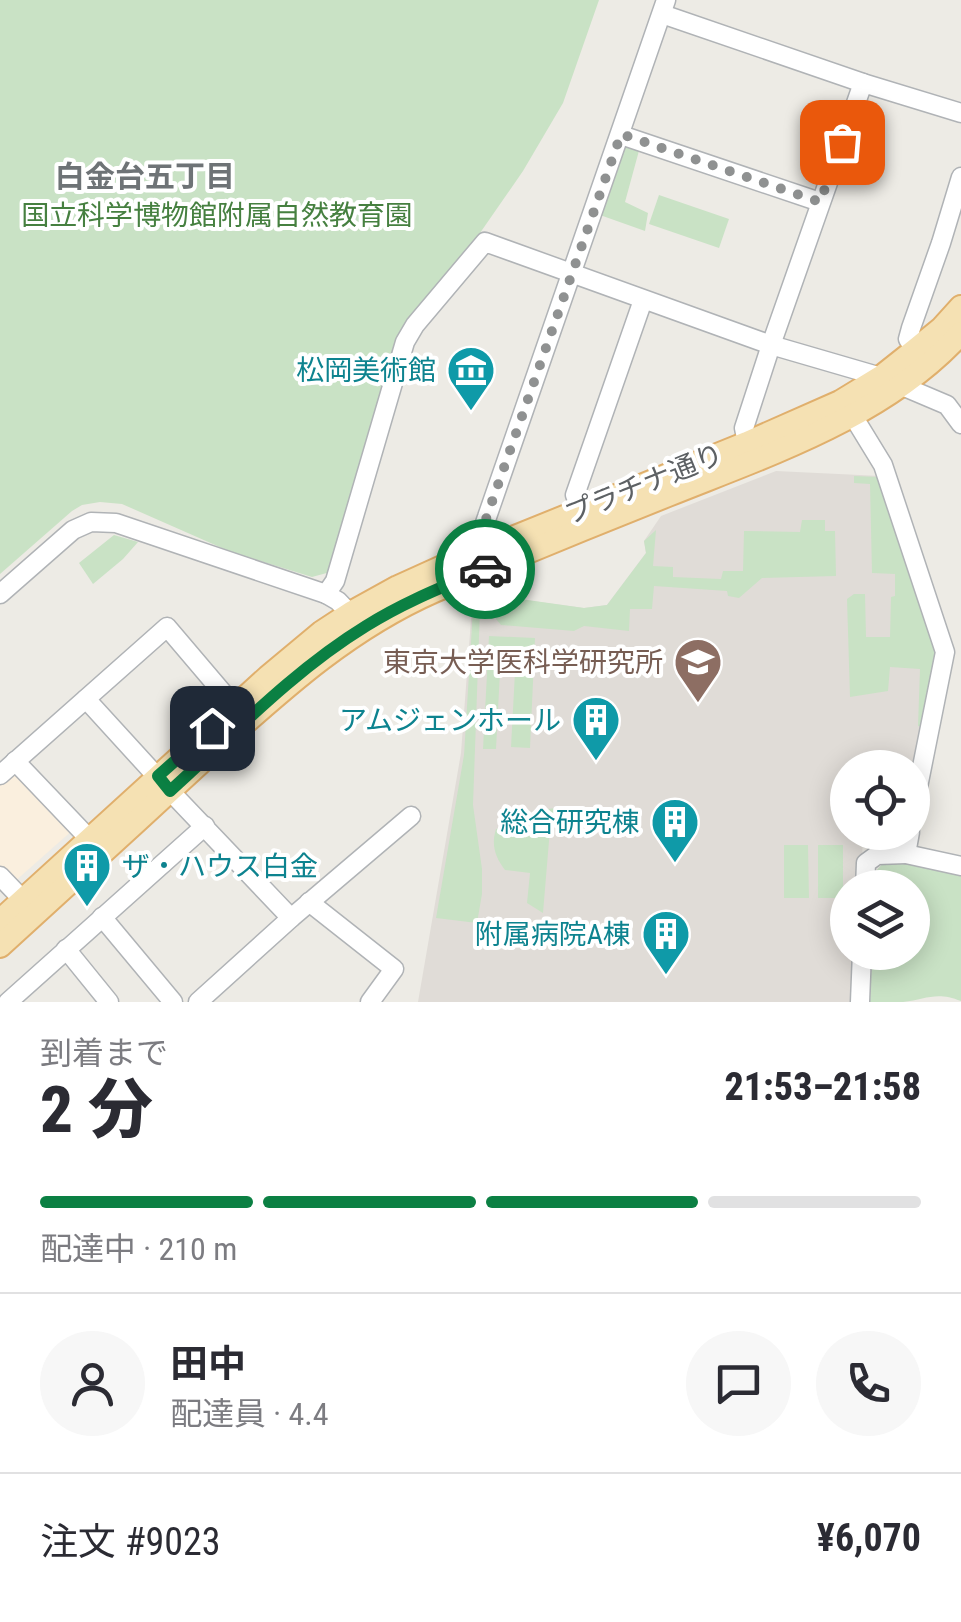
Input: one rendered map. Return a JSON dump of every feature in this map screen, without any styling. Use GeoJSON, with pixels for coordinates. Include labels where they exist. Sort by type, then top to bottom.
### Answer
{"type":"FeatureCollection","features":[{"type":"Feature","properties":{"kind":"main road","name":"プラチナ通り"},"geometry":{"type":"LineString","coordinates":[[890,382],[915,350],[961,307]]}},
{"type":"Feature","properties":{"kind":"main road","name":"プラチナ通り"},"geometry":{"type":"LineString","coordinates":[[164,784],[236,707],[298,652],[356,621],[398,587],[752,462],[847,409],[961,333]]}},
{"type":"Feature","properties":{"kind":"main road","name":"プラチナ通り"},"geometry":{"type":"LineString","coordinates":[[485,559],[581,508],[747,442],[847,409]]}},
{"type":"Feature","properties":{"kind":"main road","name":"プラチナ通り"},"geometry":{"type":"LineString","coordinates":[[0,946],[96,846],[164,784],[334,648],[356,621]]}},
{"type":"Feature","properties":{"kind":"main road","name":"プラチナ通り"},"geometry":{"type":"LineString","coordinates":[[0,921],[96,846]]}},
{"type":"Feature","properties":{"kind":"street"},"geometry":{"type":"LineString","coordinates":[[485,559],[482,531],[664,7],[863,83],[961,114]]}},
{"type":"Feature","properties":{"kind":"street"},"geometry":{"type":"LineString","coordinates":[[747,442],[744,428],[863,83]]}},
{"type":"Feature","properties":{"kind":"street"},"geometry":{"type":"LineString","coordinates":[[621,134],[820,202]]}},
{"type":"Feature","properties":{"kind":"street"},"geometry":{"type":"LineString","coordinates":[[915,350],[908,339],[961,176]]}},
{"type":"Feature","properties":{"kind":"street"},"geometry":{"type":"LineString","coordinates":[[326,594],[334,581],[405,342],[485,242],[771,345],[890,382],[947,405],[961,424]]}},
{"type":"Feature","properties":{"kind":"street"},"geometry":{"type":"LineString","coordinates":[[581,508],[575,495],[643,300]]}},
{"type":"Feature","properties":{"kind":"street"},"geometry":{"type":"LineString","coordinates":[[847,409],[884,465],[945,652],[925,750]]}},
{"type":"Feature","properties":{"kind":"street"},"geometry":{"type":"LineString","coordinates":[[0,594],[72,530],[91,522],[116,523],[326,594],[356,621]]}},
{"type":"Feature","properties":{"kind":"street"},"geometry":{"type":"LineString","coordinates":[[0,776],[168,627],[236,707]]}},
{"type":"Feature","properties":{"kind":"street"},"geometry":{"type":"LineString","coordinates":[[86,698],[291,918]]}},
{"type":"Feature","properties":{"kind":"street"},"geometry":{"type":"LineString","coordinates":[[16,762],[96,846]]}},
{"type":"Feature","properties":{"kind":"street"},"geometry":{"type":"LineString","coordinates":[[198,1002],[410,816]]}},
{"type":"Feature","properties":{"kind":"street"},"geometry":{"type":"LineString","coordinates":[[8,1002],[205,826]]}},
{"type":"Feature","properties":{"kind":"street"},"geometry":{"type":"LineString","coordinates":[[906,854],[907,850]]}},
{"type":"Feature","properties":{"kind":"street"},"geometry":{"type":"LineString","coordinates":[[866,870],[866,863],[877,855],[906,854],[961,866]]}},
{"type":"Feature","properties":{"kind":"street"},"geometry":{"type":"LineString","coordinates":[[0,876],[23,900]]}},
{"type":"Feature","properties":{"kind":"street"},"geometry":{"type":"LineString","coordinates":[[310,902],[394,969],[370,1002]]}},
{"type":"Feature","properties":{"kind":"street"},"geometry":{"type":"LineString","coordinates":[[102,917],[173,1002]]}},
{"type":"Feature","properties":{"kind":"street"},"geometry":{"type":"LineString","coordinates":[[66,950],[109,1002]]}},
{"type":"Feature","properties":{"kind":"street"},"geometry":{"type":"LineString","coordinates":[[860,1002],[861,970]]}},
{"type":"Feature","properties":{"kind":"shaded area","name":"東京大学医科学研究所"},"geometry":{"type":"Polygon","coordinates":[[[776,471],[880,476],[938,638],[917,750],[830,750],[830,850],[862,850],[862,870],[830,870],[830,970],[857,970],[856,1002],[418,1002],[461,753],[473,593],[584,608],[607,605],[646,553],[644,541],[661,516],[776,471]]]}},
{"type":"Feature","properties":{"kind":"shaded area"},"geometry":{"type":"Polygon","coordinates":[[[18,772],[74,829],[12,884],[0,872],[0,783],[18,772]]]}},
{"type":"Feature","properties":{"kind":"green space","name":"国立科学博物館附属自然教育園"},"geometry":{"type":"Polygon","coordinates":[[[0,0],[599,0],[563,103],[523,171],[402,334],[334,571],[312,577],[231,552],[122,504],[100,502],[72,511],[0,574],[0,0]]]}},
{"type":"Feature","properties":{"kind":"green space"},"geometry":{"type":"Polygon","coordinates":[[[625,142],[640,147],[625,202],[648,213],[645,231],[600,215],[625,142]]]}},
{"type":"Feature","properties":{"kind":"green space"},"geometry":{"type":"Polygon","coordinates":[[[659,195],[729,219],[719,248],[649,224],[659,195]]]}},
{"type":"Feature","properties":{"kind":"green space"},"geometry":{"type":"Polygon","coordinates":[[[854,476],[879,477],[940,658],[926,728],[918,726],[920,669],[890,667],[888,691],[850,697],[847,599],[865,594],[866,637],[890,637],[891,597],[895,596],[895,574],[872,573],[870,484],[854,483],[854,476]]]}},
{"type":"Feature","properties":{"kind":"green space"},"geometry":{"type":"Polygon","coordinates":[[[802,520],[825,520],[825,531],[835,531],[836,576],[762,578],[739,598],[728,596],[727,591],[654,586],[652,609],[630,609],[629,631],[501,625],[496,619],[499,596],[584,608],[607,605],[646,553],[644,541],[656,530],[653,566],[673,567],[673,577],[721,579],[723,571],[743,571],[744,531],[800,532],[802,520]]]}},
{"type":"Feature","properties":{"kind":"green space"},"geometry":{"type":"Polygon","coordinates":[[[114,535],[138,542],[93,584],[79,563],[114,535]]]}},
{"type":"Feature","properties":{"kind":"green space"},"geometry":{"type":"Polygon","coordinates":[[[473,609],[480,609],[473,805],[482,869],[477,923],[436,918],[464,755],[473,609]]]}},
{"type":"Feature","properties":{"kind":"green space"},"geometry":{"type":"Polygon","coordinates":[[[489,636],[535,638],[530,748],[511,747],[516,653],[501,652],[496,749],[483,749],[489,636]]]}},
{"type":"Feature","properties":{"kind":"green space"},"geometry":{"type":"Polygon","coordinates":[[[564,807],[564,820],[550,829],[543,913],[527,903],[530,873],[505,870],[502,865],[495,851],[496,829],[545,814],[548,809],[564,807]]]}},
{"type":"Feature","properties":{"kind":"green space"},"geometry":{"type":"Polygon","coordinates":[[[784,845],[808,845],[809,898],[784,898],[784,845]]]}},
{"type":"Feature","properties":{"kind":"green space"},"geometry":{"type":"Polygon","coordinates":[[[818,845],[830,845],[830,850],[843,850],[843,870],[830,870],[830,898],[818,898],[818,845]]]}},
{"type":"Feature","properties":{"kind":"green space"},"geometry":{"type":"Polygon","coordinates":[[[885,861],[907,862],[961,876],[961,1001],[938,996],[870,1002],[871,970],[930,970],[930,870],[877,870],[885,861]]]}},
{"type":"Feature","properties":{"kind":"way so far"},"geometry":{"type":"LineString","coordinates":[[485,569],[488,568],[481,550],[482,531],[621,134],[820,202],[842,142]]}},
{"type":"Feature","properties":{"kind":"place","name":"松岡美術館"},"geometry":{"type":"Point","coordinates":[471,412]}},
{"type":"Feature","properties":{"kind":"place","name":"東京大学医科学研究所"},"geometry":{"type":"Point","coordinates":[698,704]}},
{"type":"Feature","properties":{"kind":"place","name":"アムジェンホール"},"geometry":{"type":"Point","coordinates":[596,762]}},
{"type":"Feature","properties":{"kind":"place","name":"総合研究棟"},"geometry":{"type":"Point","coordinates":[675,864]}},
{"type":"Feature","properties":{"kind":"place","name":"ザ・ハウス白金"},"geometry":{"type":"Point","coordinates":[87,908]}},
{"type":"Feature","properties":{"kind":"place","name":"附属病院A棟"},"geometry":{"type":"Point","coordinates":[666,976]}},
{"type":"Feature","properties":{"kind":"district","name":"白金台五丁目"},"geometry":{"type":"Point","coordinates":[145,176]}},
{"type":"Feature","properties":{"kind":"route"},"geometry":{"type":"LineString","coordinates":[[212,728],[158,776],[170,791],[282,690],[362,628],[408,602],[485,569]]}}]}
